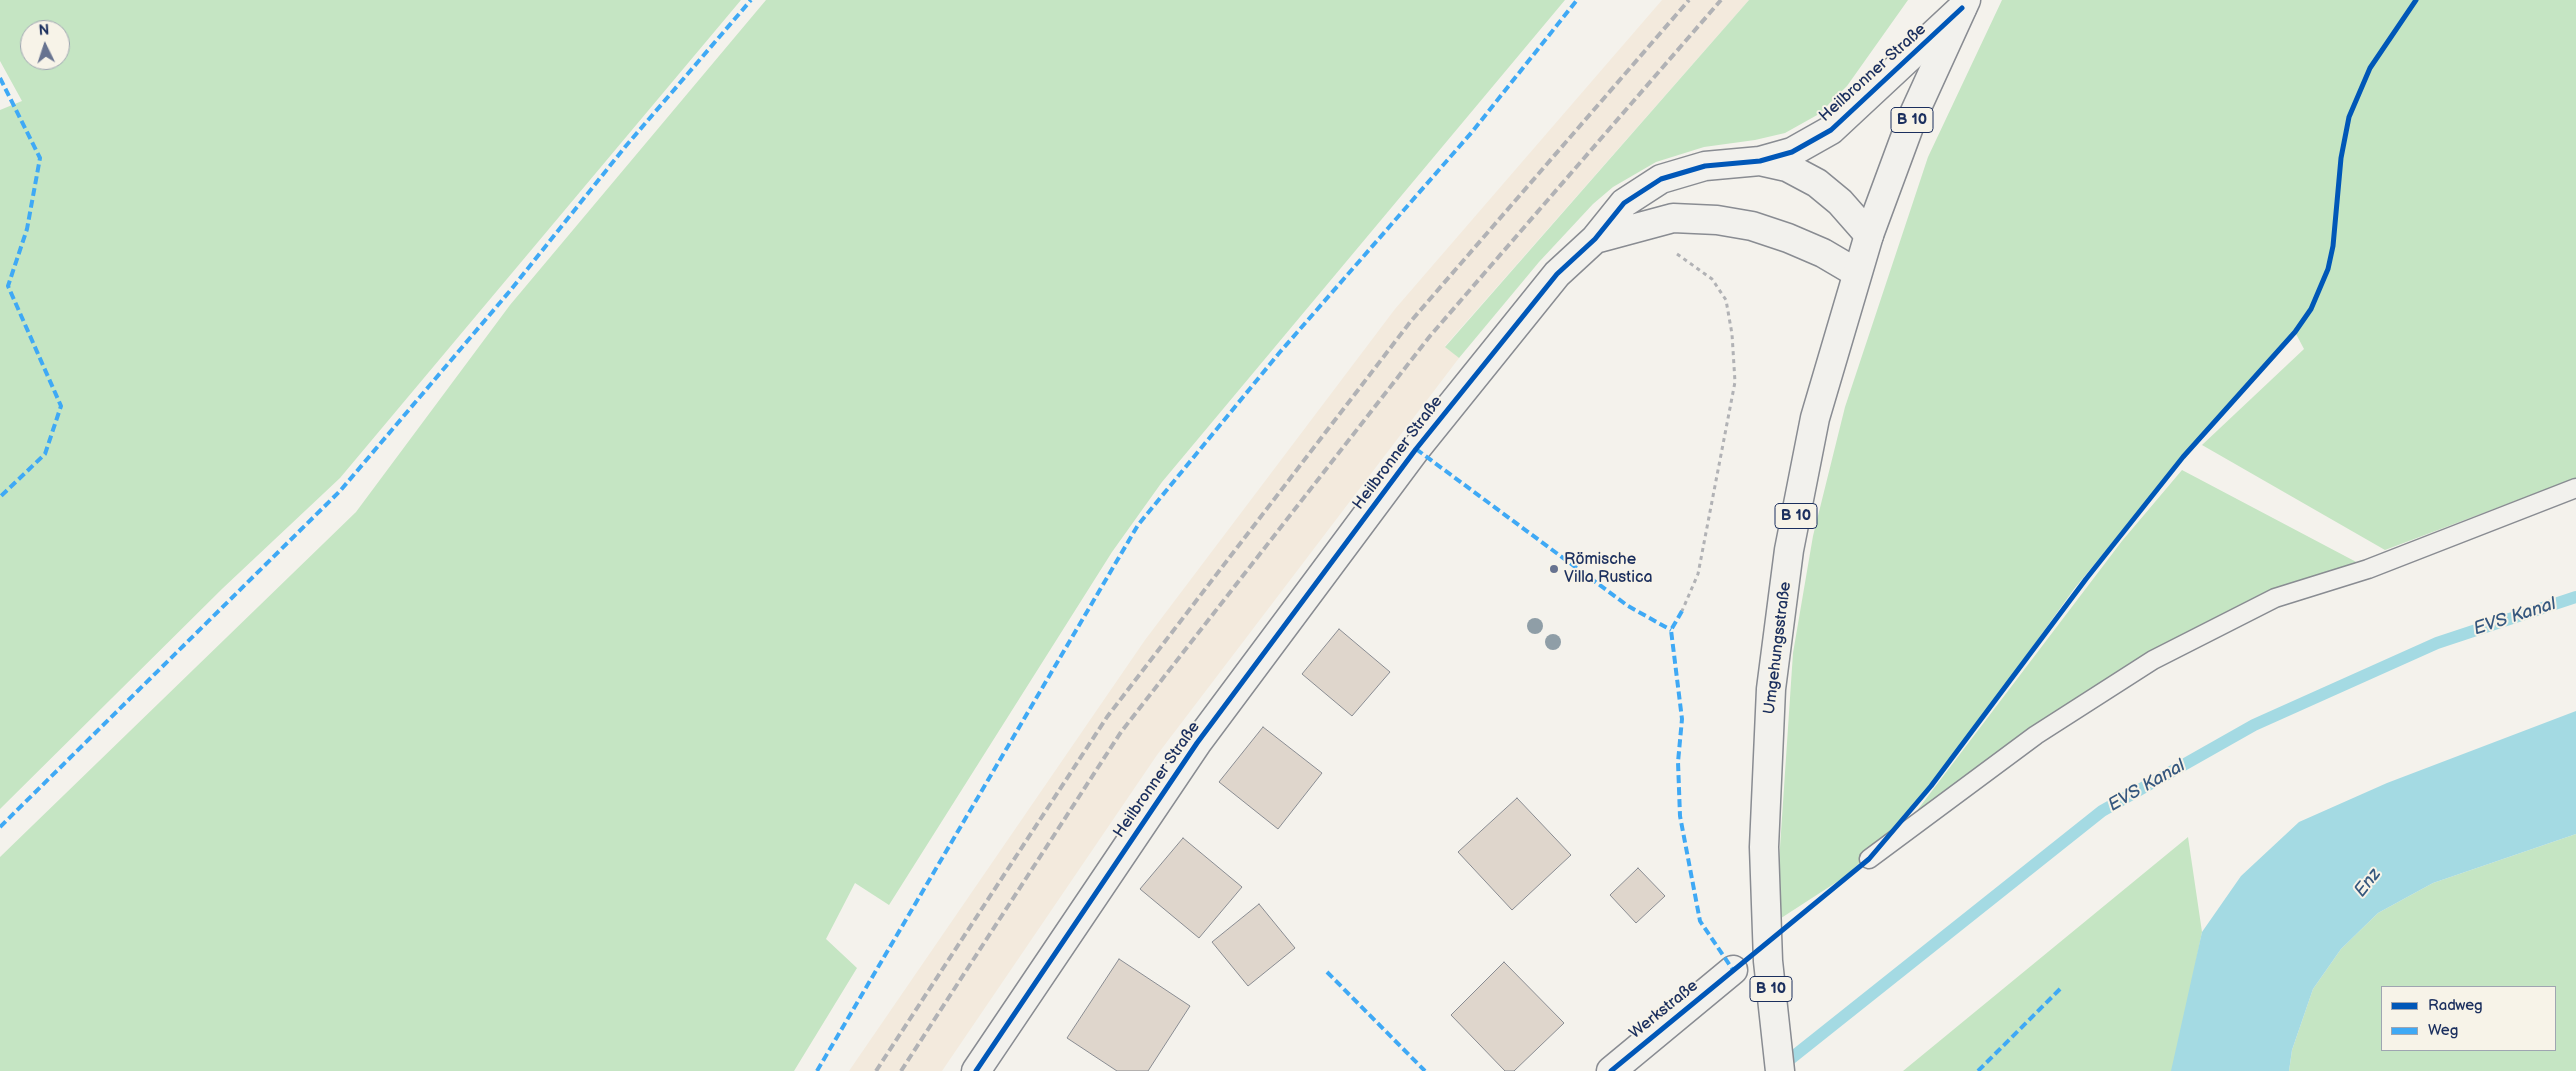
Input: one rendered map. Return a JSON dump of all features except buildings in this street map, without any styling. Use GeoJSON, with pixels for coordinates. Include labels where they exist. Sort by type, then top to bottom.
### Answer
{"type":"FeatureCollection","features":[{"type":"Feature","properties":{"kind":"street","name":"Heilbronner Straße"},"geometry":{"type":"LineString","coordinates":[[976,1071],[1050,959],[1215,719],[1422,441],[1557,274],[1595,239],[1624,203],[1661,180],[1705,166],[1760,161],[1792,152],[1832,130],[1964,4]]}},
{"type":"Feature","properties":{"kind":"street","name":"Heilbronner Straße"},"geometry":{"type":"LineString","coordinates":[[1760,161],[1787,167],[1817,182],[1840,202],[1869,235],[1914,116],[1964,4]]}},
{"type":"Feature","properties":{"kind":"street","name":"Heilbronner Straße"},"geometry":{"type":"LineString","coordinates":[[1595,239],[1673,218],[1717,220],[1788,238],[1823,253],[1857,273]]}},
{"type":"Feature","properties":{"kind":"street","name":"Umgehungsstraße"},"geometry":{"type":"LineString","coordinates":[[1780,1071],[1773,1024],[1765,908],[1766,765],[1771,689],[1789,550],[1815,418],[1869,235]]}},
{"type":"Feature","properties":{"kind":"street","name":"Werkstraße"},"geometry":{"type":"LineString","coordinates":[[1611,1071],[1733,970]]}},
{"type":"Feature","properties":{"kind":"lane"},"geometry":{"type":"LineString","coordinates":[[1869,859],[2036,735],[2153,660],[2275,598],[2368,569],[2576,488]]}},
{"type":"Feature","properties":{"kind":"path"},"geometry":{"type":"LineString","coordinates":[[1672,250],[1712,278],[1726,300],[1732,334],[1735,382],[1698,574],[1682,611]]}},
{"type":"Feature","properties":{"kind":"shaded area"},"geometry":{"type":"Polygon","coordinates":[[[1662,0],[1749,0],[1445,346],[1459,358],[1157,755],[942,1071],[849,1071],[1145,640],[1395,309],[1662,0]]]}},
{"type":"Feature","properties":{"kind":"green space"},"geometry":{"type":"Polygon","coordinates":[[[0,0],[741,0],[340,478],[223,588],[0,809],[0,110],[22,101],[0,61],[0,0]]]}},
{"type":"Feature","properties":{"kind":"green space"},"geometry":{"type":"Polygon","coordinates":[[[766,0],[1565,0],[1162,482],[1112,552],[889,905],[855,883],[826,939],[857,968],[794,1071],[0,1071],[0,857],[356,512],[510,305],[766,0]]]}},
{"type":"Feature","properties":{"kind":"green space"},"geometry":{"type":"Polygon","coordinates":[[[1749,0],[1908,0],[1847,86],[1819,114],[1785,133],[1755,140],[1704,147],[1656,162],[1613,187],[1593,204],[1539,262],[1459,358],[1445,347],[1749,0]]]}},
{"type":"Feature","properties":{"kind":"green space"},"geometry":{"type":"Polygon","coordinates":[[[2002,0],[2576,0],[2576,478],[2385,550],[2202,445],[2304,349],[2295,332],[2183,457],[2074,589],[1990,706],[1905,819],[1846,876],[1775,922],[1793,653],[1813,536],[1845,407],[1928,157],[2002,0]]]}},
{"type":"Feature","properties":{"kind":"green space"},"geometry":{"type":"Polygon","coordinates":[[[2182,470],[2362,565],[2272,595],[1906,825],[2122,541],[2182,470]]]}},
{"type":"Feature","properties":{"kind":"green space"},"geometry":{"type":"Polygon","coordinates":[[[2576,834],[2576,1071],[2289,1071],[2292,1050],[2313,989],[2341,949],[2378,913],[2433,883],[2576,834]]]}},
{"type":"Feature","properties":{"kind":"green space"},"geometry":{"type":"Polygon","coordinates":[[[2188,837],[2202,932],[2174,1071],[1903,1071],[2188,837]]]}},
{"type":"Feature","properties":{"kind":"water","name":"Enz"},"geometry":{"type":"Polygon","coordinates":[[[2576,711],[2576,834],[2433,883],[2378,913],[2341,949],[2313,989],[2292,1050],[2289,1071],[2171,1071],[2202,932],[2241,876],[2299,822],[2387,783],[2576,711]]]}},
{"type":"Feature","properties":{"kind":"waterway","name":"EVS Kanal"},"geometry":{"type":"LineString","coordinates":[[1779,1068],[2102,811],[2254,725],[2437,643],[2576,597]]}},
{"type":"Feature","properties":{"kind":"railway"},"geometry":{"type":"LineString","coordinates":[[876,1071],[1107,717],[1411,321],[1689,0]]}},
{"type":"Feature","properties":{"kind":"railway"},"geometry":{"type":"LineString","coordinates":[[901,1071],[1121,732],[1430,336],[1721,0]]}},
{"type":"Feature","properties":{"kind":"marked path"},"geometry":{"type":"LineString","coordinates":[[0,827],[340,491],[509,292],[625,147],[751,0]]}},
{"type":"Feature","properties":{"kind":"marked path"},"geometry":{"type":"LineString","coordinates":[[817,1071],[1138,525],[1280,352],[1472,132],[1577,0]]}},
{"type":"Feature","properties":{"kind":"marked path"},"geometry":{"type":"LineString","coordinates":[[0,78],[40,158],[27,229],[8,286],[61,406],[45,454],[0,497]]}},
{"type":"Feature","properties":{"kind":"marked path"},"geometry":{"type":"LineString","coordinates":[[1416,449],[1628,606],[1671,630]]}},
{"type":"Feature","properties":{"kind":"marked path"},"geometry":{"type":"LineString","coordinates":[[1682,611],[1671,630],[1682,719],[1678,762],[1680,816],[1700,921],[1733,970],[1736,968]]}},
{"type":"Feature","properties":{"kind":"marked path"},"geometry":{"type":"LineString","coordinates":[[1327,972],[1425,1071]]}},
{"type":"Feature","properties":{"kind":"marked path"},"geometry":{"type":"LineString","coordinates":[[1978,1071],[2062,987]]}},
{"type":"Feature","properties":{"kind":"cycle path"},"geometry":{"type":"LineString","coordinates":[[1611,1071],[1869,859],[1931,786],[2086,579],[2183,457],[2295,332],[2311,309],[2328,269],[2333,246],[2341,158],[2349,117],[2370,68],[2416,0]]}},
{"type":"Feature","properties":{"kind":"cycle path"},"geometry":{"type":"LineString","coordinates":[[976,1071],[1197,743],[1416,449],[1557,274],[1595,239],[1624,203],[1661,179],[1705,166],[1760,161],[1792,152],[1831,130],[1962,8]]}},
{"type":"Feature","properties":{"kind":"place","name":"Römische Villa Rustica"},"geometry":{"type":"Point","coordinates":[1554,569]}}]}
